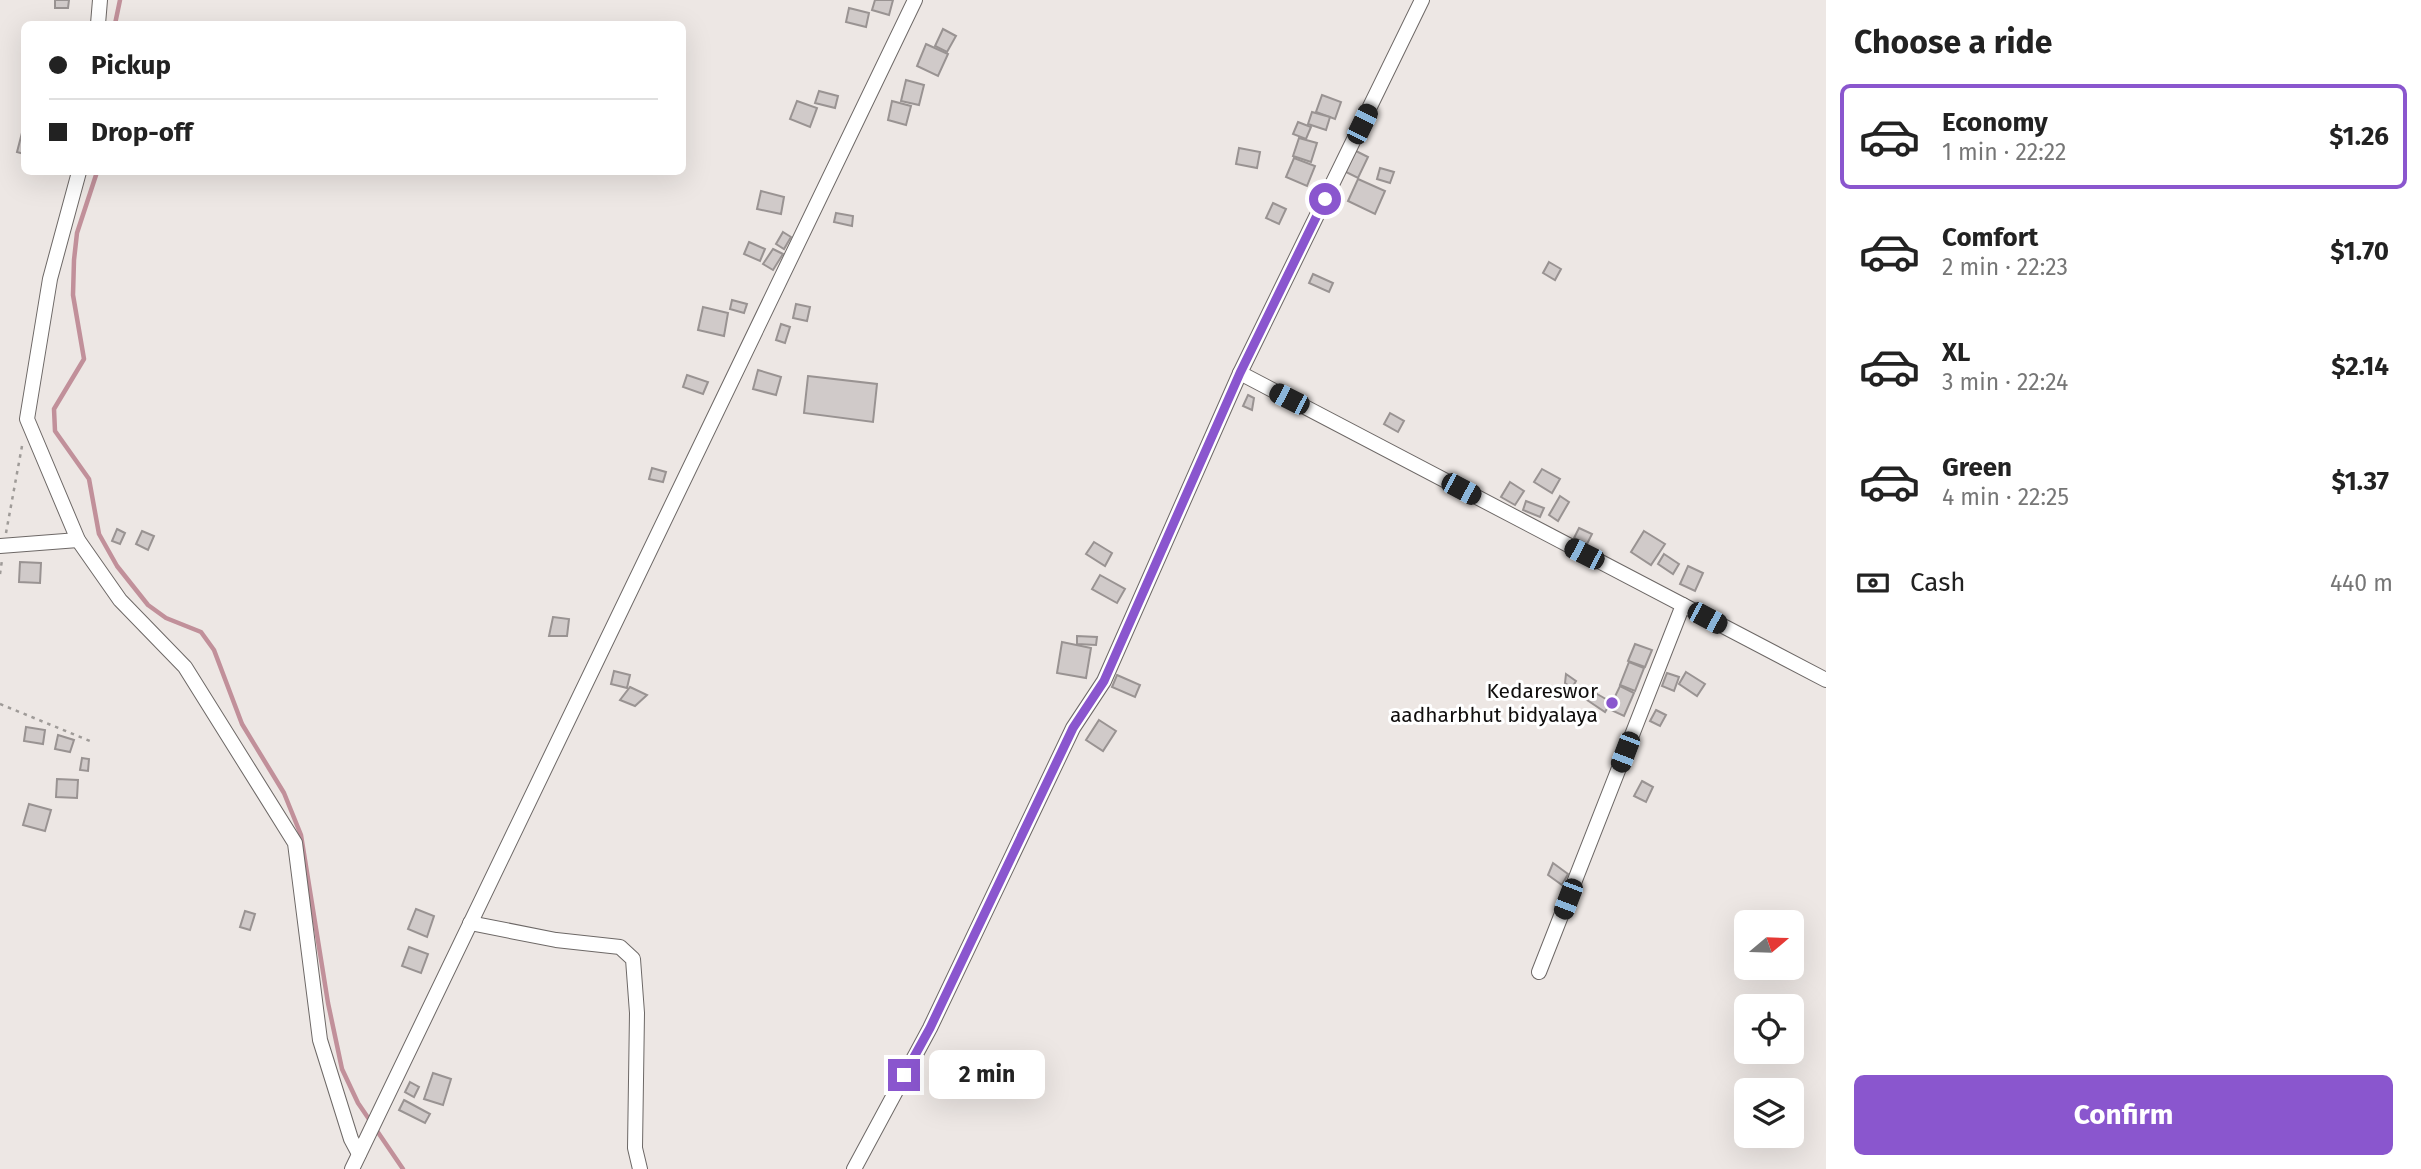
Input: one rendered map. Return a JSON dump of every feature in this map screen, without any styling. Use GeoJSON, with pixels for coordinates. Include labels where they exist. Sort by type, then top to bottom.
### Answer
{"type":"FeatureCollection","features":[{"type":"Feature","properties":{"kind":"street"},"geometry":{"type":"LineString","coordinates":[[97,21],[100,0]]}},
{"type":"Feature","properties":{"kind":"street"},"geometry":{"type":"LineString","coordinates":[[352,1169],[915,0]]}},
{"type":"Feature","properties":{"kind":"street"},"geometry":{"type":"LineString","coordinates":[[854,1169],[930,1028],[1073,728],[1104,681],[1240,373],[1422,0]]}},
{"type":"Feature","properties":{"kind":"street"},"geometry":{"type":"LineString","coordinates":[[78,175],[50,279],[27,419],[78,540],[120,600],[185,667],[295,843],[320,1040],[346,1127],[359,1154]]}},
{"type":"Feature","properties":{"kind":"street"},"geometry":{"type":"LineString","coordinates":[[1240,373],[1826,680]]}},
{"type":"Feature","properties":{"kind":"street"},"geometry":{"type":"LineString","coordinates":[[1,546],[78,540]]}},
{"type":"Feature","properties":{"kind":"street"},"geometry":{"type":"LineString","coordinates":[[1539,972],[1683,605]]}},
{"type":"Feature","properties":{"kind":"street"},"geometry":{"type":"LineString","coordinates":[[470,923],[556,940],[620,947],[629,952],[633,959],[637,1013],[635,1148],[640,1169]]}},
{"type":"Feature","properties":{"kind":"path"},"geometry":{"type":"LineString","coordinates":[[0,574],[1,546],[22,444]]}},
{"type":"Feature","properties":{"kind":"path"},"geometry":{"type":"LineString","coordinates":[[0,704],[90,741]]}},
{"type":"Feature","properties":{"kind":"building"},"geometry":{"type":"Polygon","coordinates":[[[55,0],[69,0],[68,8],[55,8],[55,0]]]}},
{"type":"Feature","properties":{"kind":"building"},"geometry":{"type":"Polygon","coordinates":[[[875,0],[893,0],[889,15],[872,10],[875,0]]]}},
{"type":"Feature","properties":{"kind":"building"},"geometry":{"type":"Polygon","coordinates":[[[849,8],[869,13],[866,27],[846,22],[849,8]]]}},
{"type":"Feature","properties":{"kind":"building"},"geometry":{"type":"Polygon","coordinates":[[[943,29],[956,36],[947,52],[935,46],[943,29]]]}},
{"type":"Feature","properties":{"kind":"building"},"geometry":{"type":"Polygon","coordinates":[[[926,44],[948,54],[938,76],[917,66],[926,44]]]}},
{"type":"Feature","properties":{"kind":"building"},"geometry":{"type":"Polygon","coordinates":[[[906,80],[924,85],[919,105],[901,101],[906,80]]]}},
{"type":"Feature","properties":{"kind":"building"},"geometry":{"type":"Polygon","coordinates":[[[819,91],[838,96],[835,108],[815,103],[819,91]]]}},
{"type":"Feature","properties":{"kind":"building"},"geometry":{"type":"Polygon","coordinates":[[[1322,95],[1341,102],[1335,119],[1316,112],[1322,95]]]}},
{"type":"Feature","properties":{"kind":"building"},"geometry":{"type":"Polygon","coordinates":[[[797,101],[817,108],[810,127],[790,119],[797,101]]]}},
{"type":"Feature","properties":{"kind":"building"},"geometry":{"type":"Polygon","coordinates":[[[892,101],[911,106],[906,125],[888,120],[892,101]]]}},
{"type":"Feature","properties":{"kind":"building"},"geometry":{"type":"Polygon","coordinates":[[[1312,112],[1330,117],[1326,130],[1308,124],[1312,112]]]}},
{"type":"Feature","properties":{"kind":"building"},"geometry":{"type":"Polygon","coordinates":[[[1298,122],[1311,127],[1306,139],[1293,134],[1298,122]]]}},
{"type":"Feature","properties":{"kind":"building"},"geometry":{"type":"Polygon","coordinates":[[[21,137],[21,153],[17,152],[21,137]]]}},
{"type":"Feature","properties":{"kind":"building"},"geometry":{"type":"Polygon","coordinates":[[[1299,138],[1317,143],[1311,162],[1293,156],[1299,138]]]}},
{"type":"Feature","properties":{"kind":"building"},"geometry":{"type":"Polygon","coordinates":[[[1239,148],[1260,152],[1257,168],[1236,164],[1239,148]]]}},
{"type":"Feature","properties":{"kind":"building"},"geometry":{"type":"Polygon","coordinates":[[[1354,150],[1368,157],[1358,178],[1344,171],[1354,150]]]}},
{"type":"Feature","properties":{"kind":"building"},"geometry":{"type":"Polygon","coordinates":[[[1294,158],[1315,166],[1307,186],[1286,177],[1294,158]]]}},
{"type":"Feature","properties":{"kind":"building"},"geometry":{"type":"Polygon","coordinates":[[[1380,168],[1394,172],[1390,183],[1377,179],[1380,168]]]}},
{"type":"Feature","properties":{"kind":"building"},"geometry":{"type":"Polygon","coordinates":[[[1358,179],[1385,191],[1375,214],[1348,201],[1358,179]]]}},
{"type":"Feature","properties":{"kind":"building"},"geometry":{"type":"Polygon","coordinates":[[[761,191],[784,197],[781,214],[757,209],[761,191]]]}},
{"type":"Feature","properties":{"kind":"building"},"geometry":{"type":"Polygon","coordinates":[[[1273,203],[1286,209],[1279,224],[1266,218],[1273,203]]]}},
{"type":"Feature","properties":{"kind":"building"},"geometry":{"type":"Polygon","coordinates":[[[836,213],[853,216],[852,226],[834,222],[836,213]]]}},
{"type":"Feature","properties":{"kind":"building"},"geometry":{"type":"Polygon","coordinates":[[[783,232],[791,237],[784,249],[776,244],[783,232]]]}},
{"type":"Feature","properties":{"kind":"building"},"geometry":{"type":"Polygon","coordinates":[[[749,242],[765,249],[760,261],[744,254],[749,242]]]}},
{"type":"Feature","properties":{"kind":"building"},"geometry":{"type":"Polygon","coordinates":[[[773,249],[783,254],[773,270],[763,264],[773,249]]]}},
{"type":"Feature","properties":{"kind":"building"},"geometry":{"type":"Polygon","coordinates":[[[1549,262],[1561,269],[1555,280],[1543,273],[1549,262]]]}},
{"type":"Feature","properties":{"kind":"building"},"geometry":{"type":"Polygon","coordinates":[[[1313,274],[1333,283],[1329,292],[1309,283],[1313,274]]]}},
{"type":"Feature","properties":{"kind":"building"},"geometry":{"type":"Polygon","coordinates":[[[732,300],[747,304],[744,313],[730,309],[732,300]]]}},
{"type":"Feature","properties":{"kind":"building"},"geometry":{"type":"Polygon","coordinates":[[[796,304],[810,307],[807,321],[793,318],[796,304]]]}},
{"type":"Feature","properties":{"kind":"building"},"geometry":{"type":"Polygon","coordinates":[[[703,307],[728,313],[724,336],[698,330],[703,307]]]}},
{"type":"Feature","properties":{"kind":"building"},"geometry":{"type":"Polygon","coordinates":[[[781,324],[790,327],[785,343],[776,340],[781,324]]]}},
{"type":"Feature","properties":{"kind":"building"},"geometry":{"type":"Polygon","coordinates":[[[758,370],[781,377],[776,395],[753,389],[758,370]]]}},
{"type":"Feature","properties":{"kind":"building"},"geometry":{"type":"Polygon","coordinates":[[[687,375],[708,382],[703,394],[683,387],[687,375]]]}},
{"type":"Feature","properties":{"kind":"building"},"geometry":{"type":"Polygon","coordinates":[[[808,376],[877,384],[873,422],[804,413],[808,376]]]}},
{"type":"Feature","properties":{"kind":"building"},"geometry":{"type":"Polygon","coordinates":[[[1248,395],[1254,398],[1252,410],[1243,406],[1248,395]]]}},
{"type":"Feature","properties":{"kind":"building"},"geometry":{"type":"Polygon","coordinates":[[[1390,413],[1404,421],[1398,432],[1384,424],[1390,413]]]}},
{"type":"Feature","properties":{"kind":"building"},"geometry":{"type":"Polygon","coordinates":[[[652,468],[666,472],[663,482],[649,479],[652,468]]]}},
{"type":"Feature","properties":{"kind":"building"},"geometry":{"type":"Polygon","coordinates":[[[1542,469],[1560,479],[1552,493],[1534,482],[1542,469]]]}},
{"type":"Feature","properties":{"kind":"building"},"geometry":{"type":"Polygon","coordinates":[[[1510,482],[1524,491],[1515,505],[1501,497],[1510,482]]]}},
{"type":"Feature","properties":{"kind":"building"},"geometry":{"type":"Polygon","coordinates":[[[1560,496],[1569,502],[1558,521],[1549,515],[1560,496]]]}},
{"type":"Feature","properties":{"kind":"building"},"geometry":{"type":"Polygon","coordinates":[[[1526,501],[1544,508],[1540,517],[1523,510],[1526,501]]]}},
{"type":"Feature","properties":{"kind":"building"},"geometry":{"type":"Polygon","coordinates":[[[1579,528],[1592,534],[1587,544],[1574,538],[1579,528]]]}},
{"type":"Feature","properties":{"kind":"building"},"geometry":{"type":"Polygon","coordinates":[[[117,529],[125,533],[120,544],[112,541],[117,529]]]}},
{"type":"Feature","properties":{"kind":"building"},"geometry":{"type":"Polygon","coordinates":[[[142,531],[154,536],[148,550],[136,544],[142,531]]]}},
{"type":"Feature","properties":{"kind":"building"},"geometry":{"type":"Polygon","coordinates":[[[1644,531],[1665,544],[1651,565],[1631,552],[1644,531]]]}},
{"type":"Feature","properties":{"kind":"building"},"geometry":{"type":"Polygon","coordinates":[[[1094,542],[1112,553],[1105,566],[1086,554],[1094,542]]]}},
{"type":"Feature","properties":{"kind":"building"},"geometry":{"type":"Polygon","coordinates":[[[1664,554],[1679,564],[1673,574],[1658,564],[1664,554]]]}},
{"type":"Feature","properties":{"kind":"building"},"geometry":{"type":"Polygon","coordinates":[[[20,562],[41,563],[40,583],[19,582],[20,562]]]}},
{"type":"Feature","properties":{"kind":"building"},"geometry":{"type":"Polygon","coordinates":[[[1688,566],[1703,573],[1695,591],[1680,584],[1688,566]]]}},
{"type":"Feature","properties":{"kind":"building"},"geometry":{"type":"Polygon","coordinates":[[[1100,575],[1125,589],[1117,603],[1092,589],[1100,575]]]}},
{"type":"Feature","properties":{"kind":"building"},"geometry":{"type":"Polygon","coordinates":[[[553,617],[569,619],[567,636],[549,636],[553,617]]]}},
{"type":"Feature","properties":{"kind":"building"},"geometry":{"type":"Polygon","coordinates":[[[1077,636],[1097,637],[1096,645],[1077,644],[1077,636]]]}},
{"type":"Feature","properties":{"kind":"building"},"geometry":{"type":"Polygon","coordinates":[[[1062,642],[1091,648],[1086,678],[1057,673],[1062,642]]]}},
{"type":"Feature","properties":{"kind":"building"},"geometry":{"type":"Polygon","coordinates":[[[1635,644],[1652,650],[1645,667],[1628,661],[1635,644]]]}},
{"type":"Feature","properties":{"kind":"building"},"geometry":{"type":"Polygon","coordinates":[[[1629,662],[1644,668],[1635,691],[1620,685],[1629,662]]]}},
{"type":"Feature","properties":{"kind":"building"},"geometry":{"type":"Polygon","coordinates":[[[614,671],[630,675],[627,688],[611,684],[614,671]]]}},
{"type":"Feature","properties":{"kind":"building"},"geometry":{"type":"Polygon","coordinates":[[[1686,672],[1705,684],[1697,696],[1679,684],[1686,672]]]}},
{"type":"Feature","properties":{"kind":"building"},"geometry":{"type":"Polygon","coordinates":[[[1667,673],[1679,677],[1674,691],[1662,686],[1667,673]]]}},
{"type":"Feature","properties":{"kind":"building"},"geometry":{"type":"Polygon","coordinates":[[[1566,674],[1576,681],[1572,688],[1565,683],[1566,674]]]}},
{"type":"Feature","properties":{"kind":"building"},"geometry":{"type":"Polygon","coordinates":[[[1117,675],[1140,685],[1135,697],[1112,687],[1117,675]]]}},
{"type":"Feature","properties":{"kind":"building"},"geometry":{"type":"Polygon","coordinates":[[[1620,686],[1634,693],[1624,716],[1609,709],[1620,686]]]}},
{"type":"Feature","properties":{"kind":"building"},"geometry":{"type":"Polygon","coordinates":[[[630,687],[647,695],[635,706],[620,700],[630,687]]]}},
{"type":"Feature","properties":{"kind":"building"},"geometry":{"type":"Polygon","coordinates":[[[1592,691],[1611,702],[1605,712],[1587,700],[1592,691]]]}},
{"type":"Feature","properties":{"kind":"building"},"geometry":{"type":"Polygon","coordinates":[[[1656,710],[1666,715],[1660,726],[1650,721],[1656,710]]]}},
{"type":"Feature","properties":{"kind":"building"},"geometry":{"type":"Polygon","coordinates":[[[1099,720],[1116,731],[1103,751],[1086,740],[1099,720]]]}},
{"type":"Feature","properties":{"kind":"building"},"geometry":{"type":"Polygon","coordinates":[[[26,727],[45,730],[43,744],[24,741],[26,727]]]}},
{"type":"Feature","properties":{"kind":"building"},"geometry":{"type":"Polygon","coordinates":[[[58,735],[74,740],[70,752],[55,749],[58,735]]]}},
{"type":"Feature","properties":{"kind":"building"},"geometry":{"type":"Polygon","coordinates":[[[82,758],[89,759],[88,771],[80,770],[82,758]]]}},
{"type":"Feature","properties":{"kind":"building"},"geometry":{"type":"Polygon","coordinates":[[[57,779],[78,780],[77,798],[56,797],[57,779]]]}},
{"type":"Feature","properties":{"kind":"building"},"geometry":{"type":"Polygon","coordinates":[[[1642,781],[1653,787],[1646,802],[1634,796],[1642,781]]]}},
{"type":"Feature","properties":{"kind":"building"},"geometry":{"type":"Polygon","coordinates":[[[29,804],[51,810],[45,831],[23,825],[29,804]]]}},
{"type":"Feature","properties":{"kind":"building"},"geometry":{"type":"Polygon","coordinates":[[[1553,863],[1568,874],[1562,885],[1548,875],[1553,863]]]}},
{"type":"Feature","properties":{"kind":"building"},"geometry":{"type":"Polygon","coordinates":[[[416,909],[434,916],[427,937],[408,929],[416,909]]]}},
{"type":"Feature","properties":{"kind":"building"},"geometry":{"type":"Polygon","coordinates":[[[245,911],[255,914],[250,930],[240,927],[245,911]]]}},
{"type":"Feature","properties":{"kind":"building"},"geometry":{"type":"Polygon","coordinates":[[[409,947],[428,954],[421,973],[402,966],[409,947]]]}},
{"type":"Feature","properties":{"kind":"building"},"geometry":{"type":"Polygon","coordinates":[[[433,1073],[451,1079],[443,1105],[424,1099],[433,1073]]]}},
{"type":"Feature","properties":{"kind":"building"},"geometry":{"type":"Polygon","coordinates":[[[410,1082],[419,1087],[414,1097],[405,1092],[410,1082]]]}},
{"type":"Feature","properties":{"kind":"building"},"geometry":{"type":"Polygon","coordinates":[[[404,1100],[430,1114],[425,1123],[399,1110],[404,1100]]]}},
{"type":"Feature","properties":{"kind":"waterway"},"geometry":{"type":"LineString","coordinates":[[116,21],[120,0]]}},
{"type":"Feature","properties":{"kind":"waterway"},"geometry":{"type":"LineString","coordinates":[[96,175],[77,233],[74,260],[73,295],[84,359],[54,409],[55,431],[89,479],[99,534],[117,566],[148,605],[166,618],[201,632],[214,650],[242,724],[284,793],[301,835],[328,1003],[342,1069],[358,1103],[403,1169]]}},
{"type":"Feature","properties":{"kind":"place","name":"Kedareswor aadharbhut bidyalaya"},"geometry":{"type":"Point","coordinates":[1612,703]}},
{"type":"Feature","properties":{"kind":"route"},"geometry":{"type":"LineString","coordinates":[[904,1075],[930,1028],[1073,728],[1104,681],[1240,373],[1325,199]]}}]}
